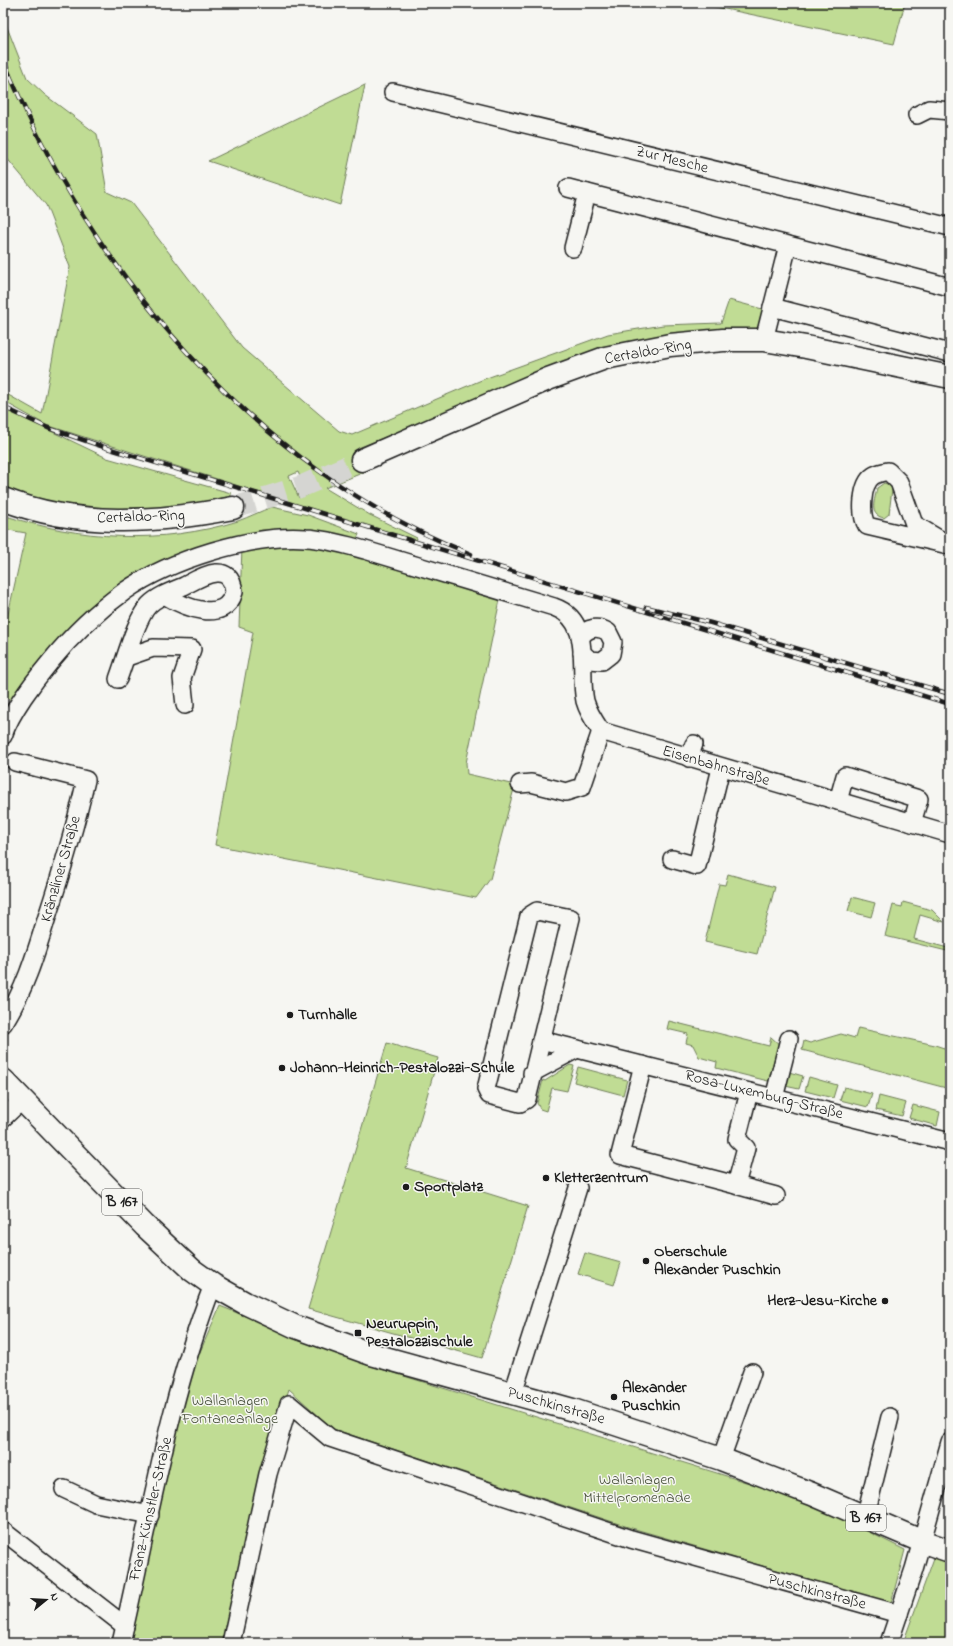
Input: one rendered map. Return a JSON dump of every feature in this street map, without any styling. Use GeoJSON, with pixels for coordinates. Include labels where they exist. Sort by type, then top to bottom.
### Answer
{"type":"FeatureCollection","features":[{"type":"Feature","properties":{"kind":"main road","name":"Certaldo-Ring"},"geometry":{"type":"LineString","coordinates":[[362,460],[548,379],[605,358],[670,345],[723,340],[764,340],[806,347],[950,377]]}},
{"type":"Feature","properties":{"kind":"main road","name":"Certaldo-Ring"},"geometry":{"type":"LineString","coordinates":[[3,499],[50,513],[104,520],[133,521],[190,516],[233,508]]}},
{"type":"Feature","properties":{"kind":"main road","name":"B 167"},"geometry":{"type":"LineString","coordinates":[[3,1080],[145,1226],[192,1270],[213,1285]]}},
{"type":"Feature","properties":{"kind":"main road","name":"Puschkinstraße"},"geometry":{"type":"LineString","coordinates":[[213,1285],[252,1307],[318,1335],[371,1354],[513,1393],[632,1429],[721,1459],[812,1494],[921,1541]]}},
{"type":"Feature","properties":{"kind":"main road","name":"B 167"},"geometry":{"type":"LineString","coordinates":[[921,1541],[950,1551]]}},
{"type":"Feature","properties":{"kind":"street","name":"Zur Mesche"},"geometry":{"type":"LineString","coordinates":[[393,92],[950,227]]}},
{"type":"Feature","properties":{"kind":"street"},"geometry":{"type":"LineString","coordinates":[[916,115],[929,109],[950,111]]}},
{"type":"Feature","properties":{"kind":"street"},"geometry":{"type":"LineString","coordinates":[[568,188],[950,287]]}},
{"type":"Feature","properties":{"kind":"street"},"geometry":{"type":"LineString","coordinates":[[574,248],[588,193]]}},
{"type":"Feature","properties":{"kind":"street"},"geometry":{"type":"LineString","coordinates":[[764,340],[788,245]]}},
{"type":"Feature","properties":{"kind":"street"},"geometry":{"type":"LineString","coordinates":[[772,307],[950,352]]}},
{"type":"Feature","properties":{"kind":"street"},"geometry":{"type":"LineString","coordinates":[[888,471],[900,482],[914,524],[949,545],[867,526],[861,509],[867,482],[873,475],[888,471]]}},
{"type":"Feature","properties":{"kind":"street"},"geometry":{"type":"LineString","coordinates":[[3,736],[22,702],[39,676],[79,630],[111,602],[144,580],[185,561],[210,552],[255,541],[306,538],[335,542],[365,550],[562,610],[569,614],[576,624],[585,650],[585,702],[600,731],[582,787],[566,792],[531,783],[520,784]]}},
{"type":"Feature","properties":{"kind":"street"},"geometry":{"type":"LineString","coordinates":[[118,679],[138,623],[148,606],[164,594]]}},
{"type":"Feature","properties":{"kind":"street"},"geometry":{"type":"LineString","coordinates":[[126,657],[154,648],[192,649],[182,678],[185,705]]}},
{"type":"Feature","properties":{"kind":"street","name":"Eisenbahnstraße"},"geometry":{"type":"LineString","coordinates":[[600,731],[691,751],[721,768],[950,834]]}},
{"type":"Feature","properties":{"kind":"street","name":"Kränzliner Straße"},"geometry":{"type":"LineString","coordinates":[[3,1024],[14,1007],[36,952],[63,867],[86,780],[15,762]]}},
{"type":"Feature","properties":{"kind":"street"},"geometry":{"type":"LineString","coordinates":[[672,860],[697,866],[721,768]]}},
{"type":"Feature","properties":{"kind":"street"},"geometry":{"type":"LineString","coordinates":[[838,801],[845,776],[919,799],[912,823]]}},
{"type":"Feature","properties":{"kind":"street"},"geometry":{"type":"LineString","coordinates":[[537,911],[571,918],[541,1040],[527,1099],[520,1103],[489,1095],[486,1090],[529,916],[537,911]]}},
{"type":"Feature","properties":{"kind":"street"},"geometry":{"type":"LineString","coordinates":[[774,1098],[789,1039]]}},
{"type":"Feature","properties":{"kind":"street","name":"Rosa-Luxemburg-Straße"},"geometry":{"type":"LineString","coordinates":[[541,1040],[950,1142]]}},
{"type":"Feature","properties":{"kind":"street"},"geometry":{"type":"LineString","coordinates":[[532,1074],[577,1049]]}},
{"type":"Feature","properties":{"kind":"street"},"geometry":{"type":"LineString","coordinates":[[644,1065],[620,1155],[776,1196]]}},
{"type":"Feature","properties":{"kind":"street"},"geometry":{"type":"LineString","coordinates":[[736,1185],[746,1148],[737,1139],[749,1092]]}},
{"type":"Feature","properties":{"kind":"street"},"geometry":{"type":"LineString","coordinates":[[3,1118],[22,1100]]}},
{"type":"Feature","properties":{"kind":"street"},"geometry":{"type":"LineString","coordinates":[[513,1393],[578,1188]]}},
{"type":"Feature","properties":{"kind":"street","name":"Franz-Künstler-Straße"},"geometry":{"type":"LineString","coordinates":[[121,1643],[175,1403],[197,1326],[213,1285]]}},
{"type":"Feature","properties":{"kind":"street"},"geometry":{"type":"LineString","coordinates":[[721,1459],[752,1372]]}},
{"type":"Feature","properties":{"kind":"street","name":"Puschkinstraße"},"geometry":{"type":"LineString","coordinates":[[230,1643],[268,1474],[289,1404],[330,1438],[631,1539],[899,1614]]}},
{"type":"Feature","properties":{"kind":"street"},"geometry":{"type":"LineString","coordinates":[[865,1518],[890,1418]]}},
{"type":"Feature","properties":{"kind":"street"},"geometry":{"type":"LineString","coordinates":[[889,1643],[950,1442]]}},
{"type":"Feature","properties":{"kind":"street"},"geometry":{"type":"LineString","coordinates":[[64,1489],[96,1504],[150,1515]]}},
{"type":"Feature","properties":{"kind":"street"},"geometry":{"type":"LineString","coordinates":[[3,1531],[125,1626]]}},
{"type":"Feature","properties":{"kind":"green space"},"geometry":{"type":"Polygon","coordinates":[[[696,3],[905,3],[894,44],[696,3]]]}},
{"type":"Feature","properties":{"kind":"green space"},"geometry":{"type":"Polygon","coordinates":[[[3,17],[27,78],[45,95],[97,134],[107,192],[131,203],[242,348],[339,431],[352,435],[484,379],[608,334],[663,325],[721,323],[729,300],[766,310],[757,331],[510,387],[358,448],[367,471],[325,488],[370,515],[417,538],[416,542],[46,425],[3,401],[3,392],[42,414],[70,267],[46,205],[5,156],[3,145],[3,17]],[[298,472],[289,476],[299,498],[308,495],[298,472]]]}},
{"type":"Feature","properties":{"kind":"green space"},"geometry":{"type":"Polygon","coordinates":[[[365,85],[340,205],[208,161],[365,85]]]}},
{"type":"Feature","properties":{"kind":"green space"},"geometry":{"type":"Polygon","coordinates":[[[3,408],[107,458],[231,493],[231,496],[187,506],[116,511],[50,504],[3,489],[3,408]]]}},
{"type":"Feature","properties":{"kind":"green space"},"geometry":{"type":"Polygon","coordinates":[[[884,483],[890,485],[892,489],[889,514],[884,518],[876,514],[874,510],[874,502],[877,488],[884,483]]]}},
{"type":"Feature","properties":{"kind":"green space"},"geometry":{"type":"Polygon","coordinates":[[[272,507],[308,515],[359,534],[357,539],[305,531],[262,530],[189,551],[151,566],[112,591],[44,654],[11,700],[3,696],[3,637],[26,533],[3,529],[3,515],[61,530],[90,534],[150,536],[179,534],[209,529],[238,521],[272,507]]]}},
{"type":"Feature","properties":{"kind":"green space"},"geometry":{"type":"Polygon","coordinates":[[[306,540],[501,595],[466,763],[467,774],[515,785],[490,879],[476,898],[215,845],[253,632],[239,627],[242,547],[306,540]]]}},
{"type":"Feature","properties":{"kind":"green space"},"geometry":{"type":"Polygon","coordinates":[[[728,874],[775,887],[757,954],[705,942],[719,884],[725,885],[728,874]]]}},
{"type":"Feature","properties":{"kind":"green space"},"geometry":{"type":"Polygon","coordinates":[[[852,897],[875,903],[871,917],[848,911],[852,897]]]}},
{"type":"Feature","properties":{"kind":"green space"},"geometry":{"type":"Polygon","coordinates":[[[903,902],[932,910],[944,922],[920,915],[914,939],[948,948],[947,951],[885,936],[893,905],[902,907],[903,902]]]}},
{"type":"Feature","properties":{"kind":"green space"},"geometry":{"type":"Polygon","coordinates":[[[669,1021],[769,1046],[771,1037],[781,1046],[772,1082],[716,1068],[717,1062],[699,1057],[693,1045],[686,1043],[688,1034],[667,1029],[669,1021]]]}},
{"type":"Feature","properties":{"kind":"green space"},"geometry":{"type":"Polygon","coordinates":[[[858,1028],[935,1045],[950,1050],[950,1089],[802,1050],[804,1041],[810,1043],[841,1034],[855,1038],[858,1028]]]}},
{"type":"Feature","properties":{"kind":"green space","name":"Sportplatz"},"geometry":{"type":"Polygon","coordinates":[[[387,1043],[438,1058],[406,1168],[528,1206],[482,1358],[308,1309],[387,1043]]]}},
{"type":"Feature","properties":{"kind":"green space"},"geometry":{"type":"Polygon","coordinates":[[[570,1065],[574,1066],[567,1091],[552,1088],[546,1111],[540,1109],[537,1103],[543,1080],[545,1081],[570,1065]]]}},
{"type":"Feature","properties":{"kind":"green space"},"geometry":{"type":"Polygon","coordinates":[[[578,1067],[627,1080],[623,1095],[574,1082],[578,1067]]]}},
{"type":"Feature","properties":{"kind":"green space"},"geometry":{"type":"Polygon","coordinates":[[[789,1072],[803,1076],[799,1089],[785,1086],[789,1072]]]}},
{"type":"Feature","properties":{"kind":"green space"},"geometry":{"type":"Polygon","coordinates":[[[809,1077],[837,1085],[833,1098],[805,1091],[809,1077]]]}},
{"type":"Feature","properties":{"kind":"green space"},"geometry":{"type":"Polygon","coordinates":[[[844,1087],[872,1094],[868,1107],[840,1100],[844,1087]]]}},
{"type":"Feature","properties":{"kind":"green space"},"geometry":{"type":"Polygon","coordinates":[[[879,1096],[906,1103],[902,1116],[876,1110],[879,1096]]]}},
{"type":"Feature","properties":{"kind":"green space"},"geometry":{"type":"Polygon","coordinates":[[[913,1105],[940,1112],[937,1126],[909,1118],[913,1105]]]}},
{"type":"Feature","properties":{"kind":"green space"},"geometry":{"type":"Polygon","coordinates":[[[585,1253],[621,1263],[614,1285],[578,1274],[585,1253]]]}},
{"type":"Feature","properties":{"kind":"green space","name":"Wallanlagen Mittelpromenade"},"geometry":{"type":"Polygon","coordinates":[[[220,1306],[359,1362],[807,1501],[905,1550],[891,1603],[628,1527],[333,1429],[289,1389],[262,1473],[225,1643],[127,1643],[183,1391],[220,1306]]]}},
{"type":"Feature","properties":{"kind":"green space"},"geometry":{"type":"Polygon","coordinates":[[[934,1558],[950,1563],[950,1643],[903,1643],[934,1558]]]}},
{"type":"Feature","properties":{"kind":"tunnel"},"geometry":{"type":"LineString","coordinates":[[233,508],[300,487],[362,460]]}},
{"type":"Feature","properties":{"kind":"railway"},"geometry":{"type":"LineString","coordinates":[[3,59],[39,137],[82,213],[132,286],[188,354],[251,416],[319,471],[393,517],[471,554]]}},
{"type":"Feature","properties":{"kind":"railway"},"geometry":{"type":"LineString","coordinates":[[3,407],[48,428],[107,448],[950,704]]}},
{"type":"Feature","properties":{"kind":"railway"},"geometry":{"type":"LineString","coordinates":[[646,607],[711,623],[950,694]]}},
{"type":"Feature","properties":{"kind":"place","name":"Turnhalle"},"geometry":{"type":"Point","coordinates":[290,1015]}},
{"type":"Feature","properties":{"kind":"place","name":"Johann-Heinrich-Pestalozzi-Schule"},"geometry":{"type":"Point","coordinates":[282,1068]}},
{"type":"Feature","properties":{"kind":"place","name":"Kletterzentrum"},"geometry":{"type":"Point","coordinates":[546,1178]}},
{"type":"Feature","properties":{"kind":"place","name":"Sportplatz"},"geometry":{"type":"Point","coordinates":[406,1187]}},
{"type":"Feature","properties":{"kind":"place","name":"Oberschule Alexander Puschkin"},"geometry":{"type":"Point","coordinates":[646,1261]}},
{"type":"Feature","properties":{"kind":"place","name":"Herz-Jesu-Kirche"},"geometry":{"type":"Point","coordinates":[885,1301]}},
{"type":"Feature","properties":{"kind":"place","name":"Neuruppin, Pestalozzischule"},"geometry":{"type":"Point","coordinates":[358,1333]}},
{"type":"Feature","properties":{"kind":"place","name":"Alexander Puschkin"},"geometry":{"type":"Point","coordinates":[614,1397]}},
{"type":"Feature","properties":{"kind":"park label","name":"Wallanlagen Fontaneanlage"},"geometry":{"type":"Point","coordinates":[230,1410]}}]}
